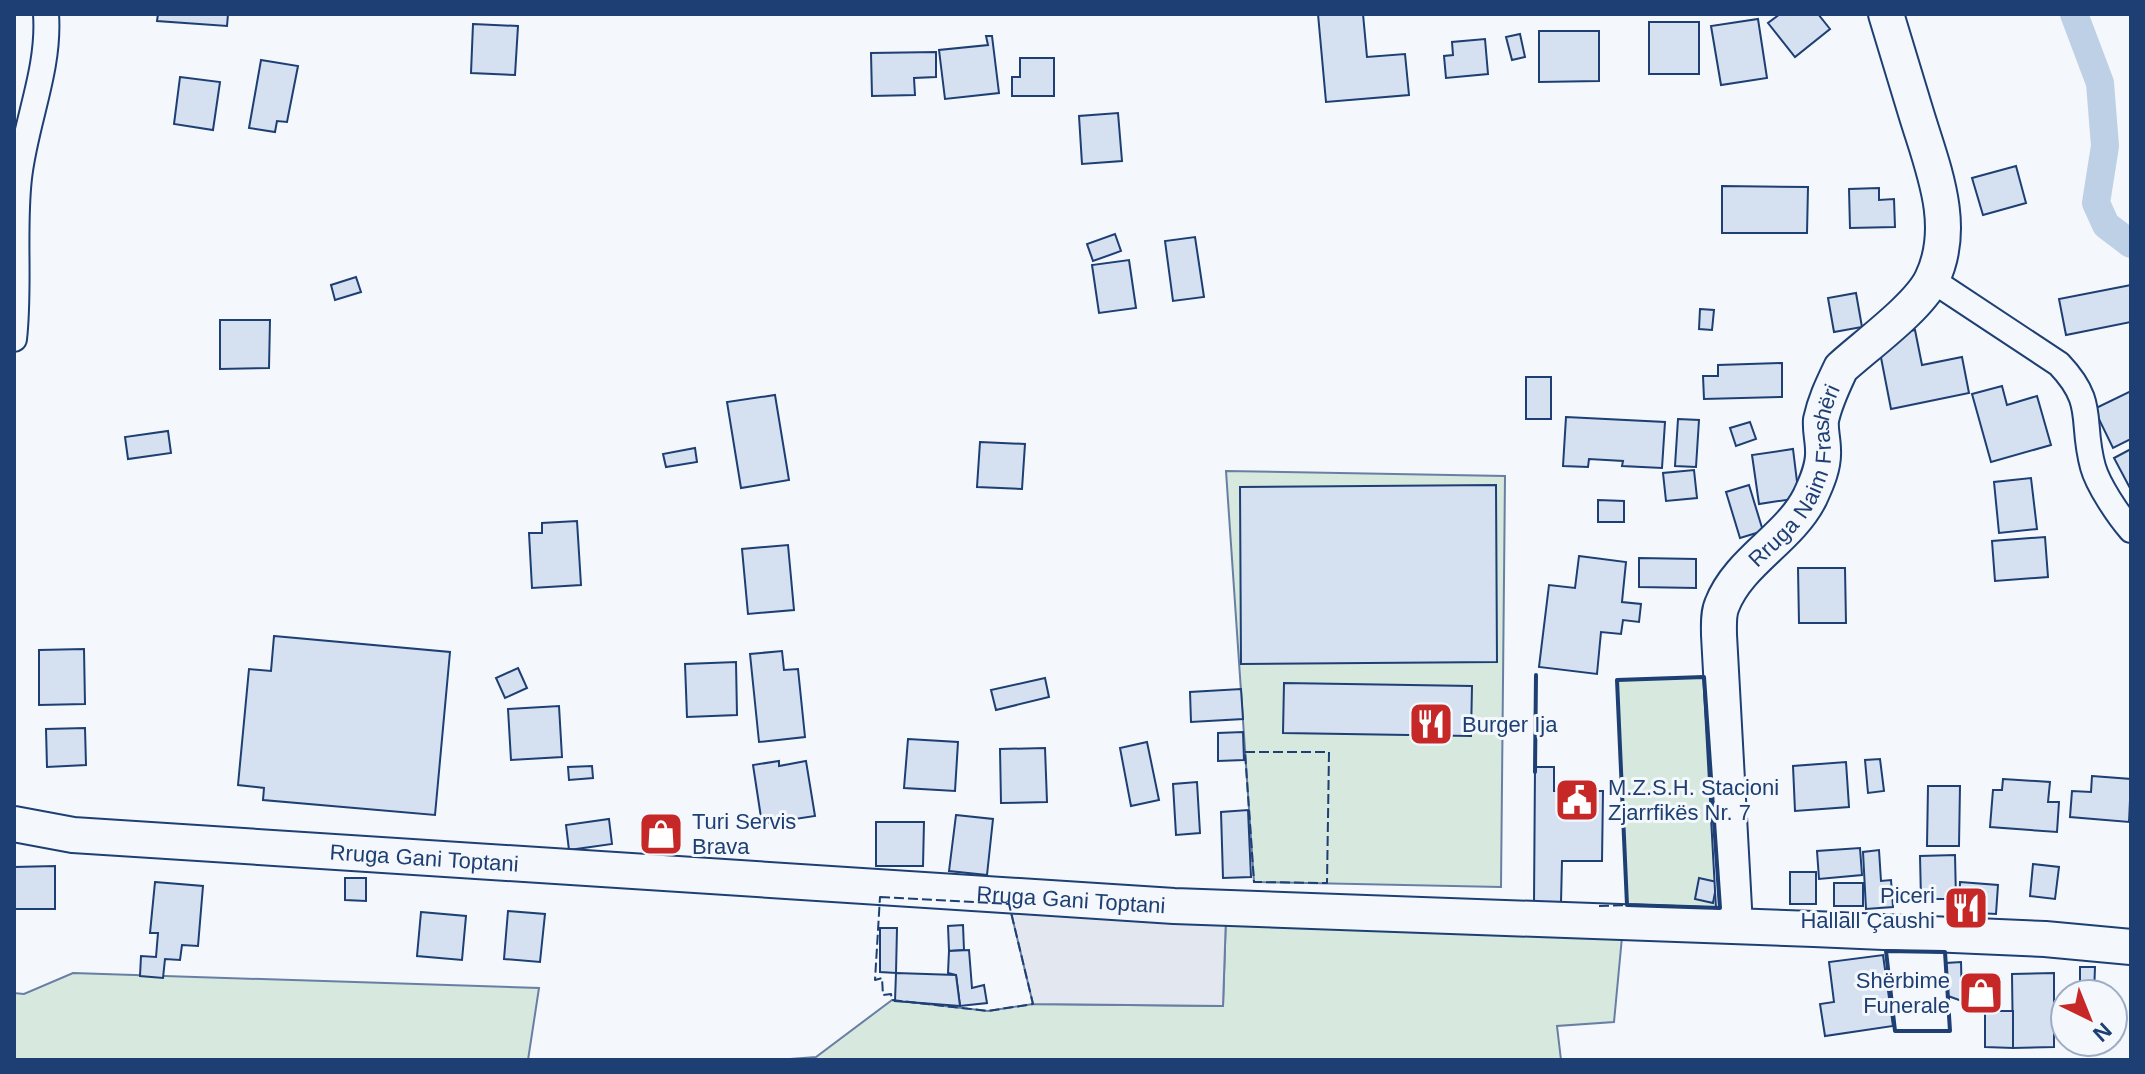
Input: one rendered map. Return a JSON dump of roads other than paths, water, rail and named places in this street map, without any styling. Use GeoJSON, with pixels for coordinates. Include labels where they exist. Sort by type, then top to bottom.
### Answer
{"type":"FeatureCollection","features":[{"type":"Feature","properties":{"kind":"main road","name":"Rruga Naim Frashëri"},"geometry":{"type":"LineString","coordinates":[[1735,926],[1720,608],[1735,580],[1777,541],[1809,500],[1820,475],[1823,453],[1821,423],[1828,395],[1841,368],[1906,310],[1932,280],[1943,232],[1935,176],[1886,14]]}},
{"type":"Feature","properties":{"kind":"main road","name":"Rruga Gani Toptani"},"geometry":{"type":"LineString","coordinates":[[14,824],[73,835],[1174,906],[2045,939],[2131,947]]}},
{"type":"Feature","properties":{"kind":"street"},"geometry":{"type":"LineString","coordinates":[[14,339],[19,176],[41,75],[47,33],[46,14]]}},
{"type":"Feature","properties":{"kind":"street"},"geometry":{"type":"LineString","coordinates":[[1932,280],[2059,364],[2075,381],[2083,396],[2093,468],[2131,530]]}},
{"type":"Feature","properties":{"kind":"waterway"},"geometry":{"type":"LineString","coordinates":[[2074,14],[2100,83],[2105,146],[2096,203],[2106,225],[2131,244]]}},
{"type":"Feature","properties":{"kind":"place","name":"Burger Ija"},"geometry":{"type":"Point","coordinates":[1431,724]}},
{"type":"Feature","properties":{"kind":"place","name":"M.Z.S.H. Stacioni Zjarrfikës Nr. 7"},"geometry":{"type":"Point","coordinates":[1577,800]}},
{"type":"Feature","properties":{"kind":"place","name":"Turi Servis Brava"},"geometry":{"type":"Point","coordinates":[661,834]}},
{"type":"Feature","properties":{"kind":"place","name":"Piceri Hallall Çaushi"},"geometry":{"type":"Point","coordinates":[1966,908]}},
{"type":"Feature","properties":{"kind":"place","name":"Shërbime Funerale"},"geometry":{"type":"Point","coordinates":[1981,993]}}]}
